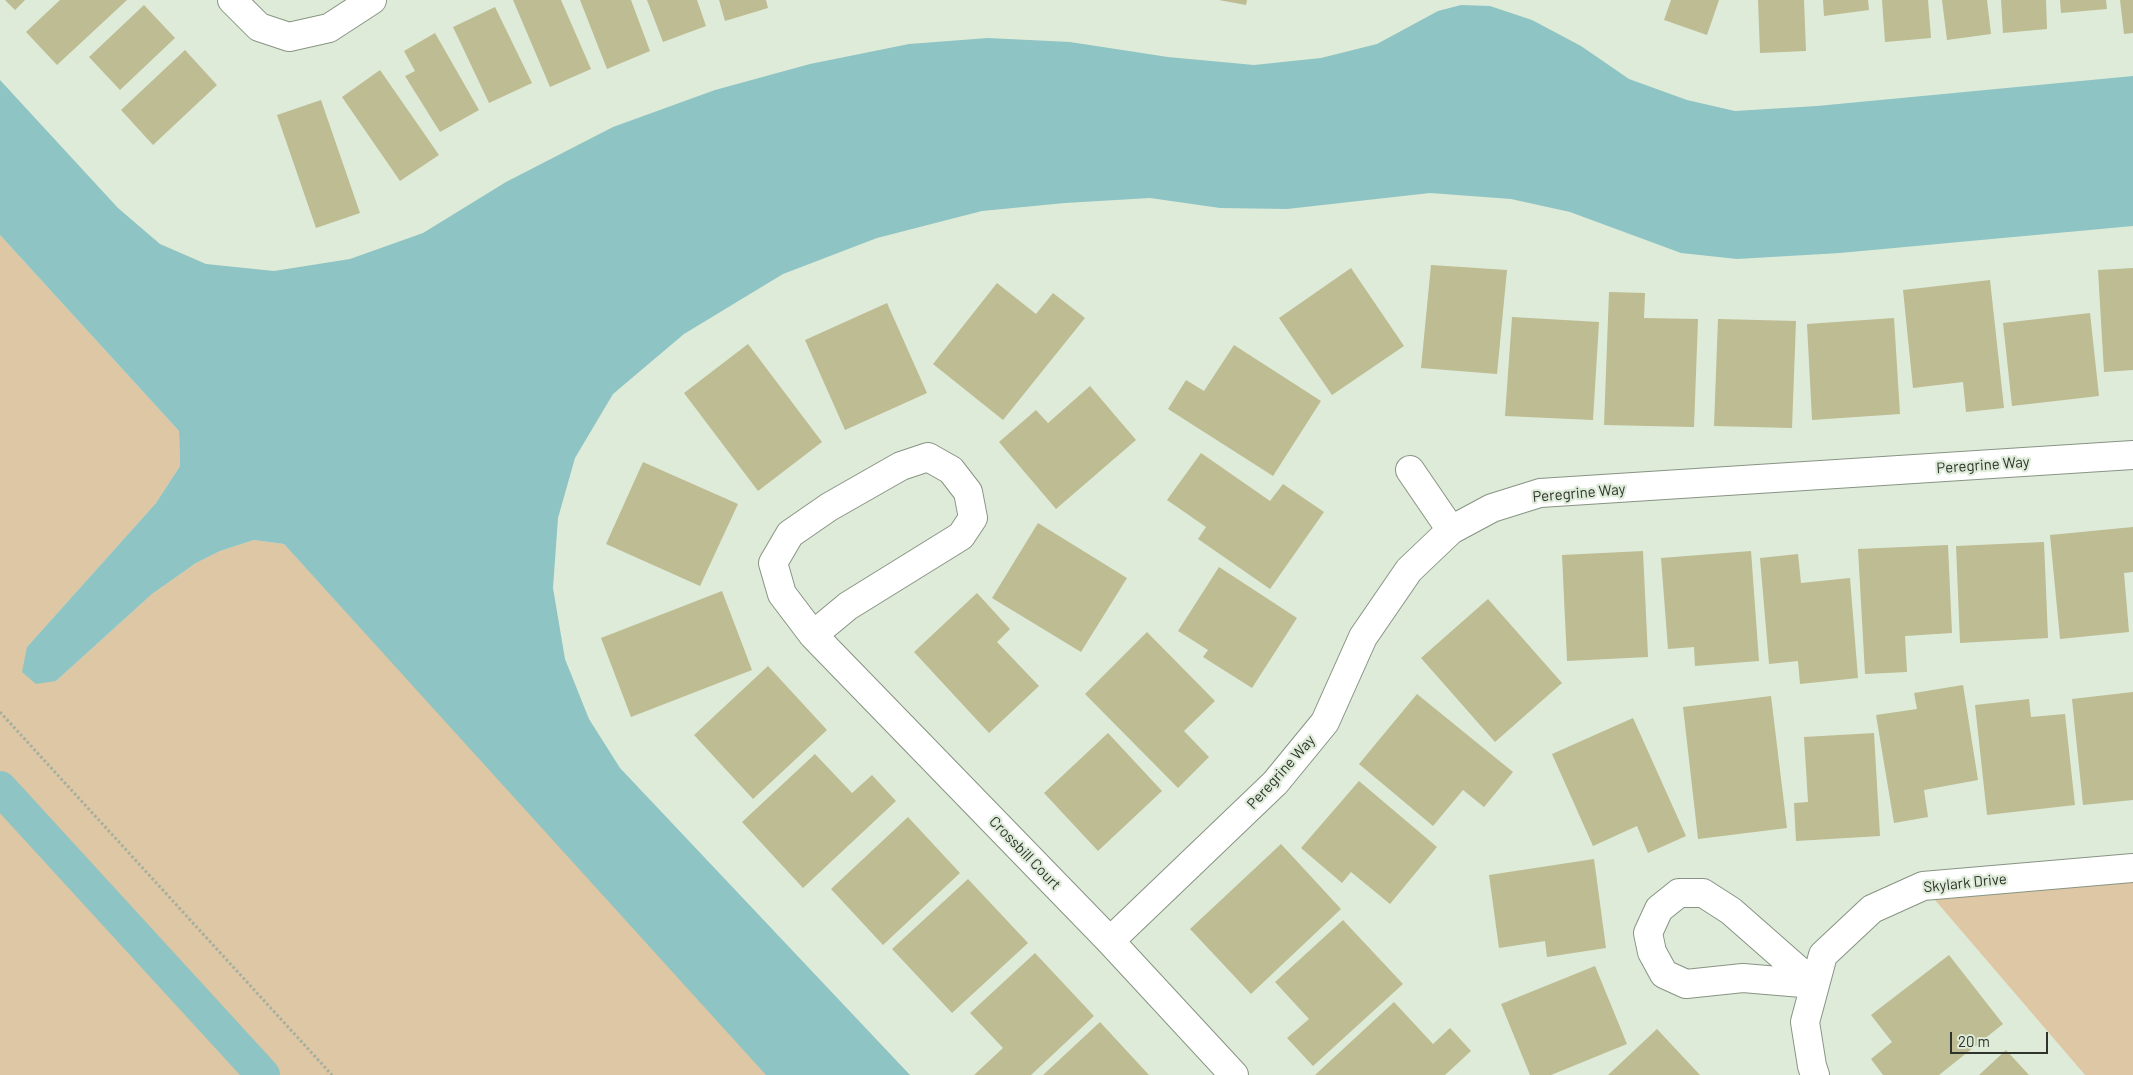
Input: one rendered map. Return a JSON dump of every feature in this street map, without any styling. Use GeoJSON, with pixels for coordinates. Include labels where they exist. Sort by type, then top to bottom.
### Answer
{"type":"FeatureCollection","features":[{"type":"Feature","properties":{"kind":"street"},"geometry":{"type":"LineString","coordinates":[[232,0],[259,27],[289,37],[329,28],[372,0]]}},
{"type":"Feature","properties":{"kind":"street","name":"Peregrine Way"},"geometry":{"type":"LineString","coordinates":[[1110,941],[1275,783],[1325,722],[1363,636],[1410,570],[1451,530],[1492,508],[1540,493],[2133,455]]}},
{"type":"Feature","properties":{"kind":"street","name":"Crossbill Court"},"geometry":{"type":"LineString","coordinates":[[813,635],[848,606],[961,536],[973,518],[968,492],[951,470],[928,457],[901,466],[829,507],[790,534],[773,563],[782,594],[813,635],[1110,941],[1234,1075]]}},
{"type":"Feature","properties":{"kind":"street"},"geometry":{"type":"LineString","coordinates":[[1410,470],[1451,530]]}},
{"type":"Feature","properties":{"kind":"street","name":"Skylark Drive"},"geometry":{"type":"LineString","coordinates":[[1815,1075],[1805,1022],[1823,955],[1872,909],[1923,886],[2133,868]]}},
{"type":"Feature","properties":{"kind":"street"},"geometry":{"type":"LineString","coordinates":[[1704,892],[1731,910],[1814,984],[1743,978],[1686,984],[1664,974],[1652,952],[1648,933],[1658,909],[1678,893],[1704,892]]}},
{"type":"Feature","properties":{"kind":"path"},"geometry":{"type":"LineString","coordinates":[[0,712],[332,1075]]}},
{"type":"Feature","properties":{"kind":"shaded area"},"geometry":{"type":"Polygon","coordinates":[[[0,235],[179,431],[180,466],[156,503],[27,647],[56,681],[152,594],[196,563],[220,551],[254,540],[284,544],[771,1075],[0,1075],[0,235]]]}},
{"type":"Feature","properties":{"kind":"shaded area"},"geometry":{"type":"Polygon","coordinates":[[[2133,868],[2133,1075],[2085,1075],[1923,886],[2133,868]]]}},
{"type":"Feature","properties":{"kind":"water"},"geometry":{"type":"Polygon","coordinates":[[[1461,5],[1490,6],[1532,20],[1581,46],[1629,79],[1687,100],[1735,111],[1817,106],[2133,76],[2133,226],[1840,253],[1737,259],[1681,253],[1570,212],[1511,199],[1430,193],[1287,209],[1220,208],[1150,198],[1065,203],[982,211],[877,238],[783,274],[684,334],[613,394],[575,458],[558,518],[553,588],[565,659],[589,719],[620,768],[910,1075],[766,1075],[284,544],[254,540],[220,551],[196,563],[152,594],[56,681],[36,684],[22,672],[27,647],[156,503],[180,466],[179,431],[0,235],[0,80],[118,208],[160,244],[206,264],[274,271],[350,259],[423,233],[506,182],[613,127],[715,90],[810,64],[909,44],[988,38],[1070,42],[1168,57],[1254,65],[1321,58],[1377,44],[1438,11],[1461,5]]]}},
{"type":"Feature","properties":{"kind":"building"},"geometry":{"type":"Polygon","coordinates":[[[5,0],[25,0],[15,10],[5,0]]]}},
{"type":"Feature","properties":{"kind":"building"},"geometry":{"type":"Polygon","coordinates":[[[60,0],[127,0],[57,65],[26,32],[60,0]]]}},
{"type":"Feature","properties":{"kind":"building"},"geometry":{"type":"Polygon","coordinates":[[[513,0],[561,0],[591,69],[550,87],[513,0]]]}},
{"type":"Feature","properties":{"kind":"building"},"geometry":{"type":"Polygon","coordinates":[[[580,0],[631,0],[650,51],[607,69],[580,0]]]}},
{"type":"Feature","properties":{"kind":"building"},"geometry":{"type":"Polygon","coordinates":[[[647,0],[697,0],[706,26],[663,42],[647,0]]]}},
{"type":"Feature","properties":{"kind":"building"},"geometry":{"type":"Polygon","coordinates":[[[719,0],[766,0],[768,8],[725,21],[719,0]]]}},
{"type":"Feature","properties":{"kind":"building"},"geometry":{"type":"Polygon","coordinates":[[[1219,0],[1247,0],[1246,5],[1219,0]]]}},
{"type":"Feature","properties":{"kind":"building"},"geometry":{"type":"Polygon","coordinates":[[[1671,0],[1719,0],[1707,35],[1664,20],[1671,0]]]}},
{"type":"Feature","properties":{"kind":"building"},"geometry":{"type":"Polygon","coordinates":[[[1758,0],[1804,0],[1806,51],[1760,53],[1758,0]]]}},
{"type":"Feature","properties":{"kind":"building"},"geometry":{"type":"Polygon","coordinates":[[[1823,0],[1868,0],[1869,10],[1824,16],[1823,0]]]}},
{"type":"Feature","properties":{"kind":"building"},"geometry":{"type":"Polygon","coordinates":[[[1882,0],[1928,0],[1931,38],[1885,42],[1882,0]]]}},
{"type":"Feature","properties":{"kind":"building"},"geometry":{"type":"Polygon","coordinates":[[[1942,0],[1987,0],[1991,34],[1947,40],[1942,0]]]}},
{"type":"Feature","properties":{"kind":"building"},"geometry":{"type":"Polygon","coordinates":[[[2001,0],[2046,0],[2047,29],[2003,33],[2001,0]]]}},
{"type":"Feature","properties":{"kind":"building"},"geometry":{"type":"Polygon","coordinates":[[[2060,0],[2106,0],[2107,9],[2061,13],[2060,0]]]}},
{"type":"Feature","properties":{"kind":"building"},"geometry":{"type":"Polygon","coordinates":[[[2120,0],[2133,0],[2133,33],[2124,34],[2120,0]]]}},
{"type":"Feature","properties":{"kind":"building"},"geometry":{"type":"Polygon","coordinates":[[[144,5],[175,38],[120,90],[89,57],[144,5]]]}},
{"type":"Feature","properties":{"kind":"building"},"geometry":{"type":"Polygon","coordinates":[[[495,7],[532,83],[489,103],[453,27],[495,7]]]}},
{"type":"Feature","properties":{"kind":"building"},"geometry":{"type":"Polygon","coordinates":[[[435,33],[479,110],[440,132],[405,76],[415,71],[404,51],[435,33]]]}},
{"type":"Feature","properties":{"kind":"building"},"geometry":{"type":"Polygon","coordinates":[[[185,50],[217,85],[153,145],[121,110],[185,50]]]}},
{"type":"Feature","properties":{"kind":"building"},"geometry":{"type":"Polygon","coordinates":[[[380,70],[439,155],[400,181],[342,97],[380,70]]]}},
{"type":"Feature","properties":{"kind":"building"},"geometry":{"type":"Polygon","coordinates":[[[321,100],[360,213],[316,228],[277,115],[321,100]]]}},
{"type":"Feature","properties":{"kind":"building"},"geometry":{"type":"Polygon","coordinates":[[[1431,265],[1507,270],[1497,374],[1421,368],[1431,265]]]}},
{"type":"Feature","properties":{"kind":"building"},"geometry":{"type":"Polygon","coordinates":[[[1351,268],[1404,346],[1332,395],[1279,318],[1351,268]]]}},
{"type":"Feature","properties":{"kind":"building"},"geometry":{"type":"Polygon","coordinates":[[[2133,268],[2133,370],[2104,372],[2098,270],[2133,268]]]}},
{"type":"Feature","properties":{"kind":"building"},"geometry":{"type":"Polygon","coordinates":[[[1990,280],[2004,408],[1966,412],[1963,382],[1913,388],[1903,290],[1990,280]]]}},
{"type":"Feature","properties":{"kind":"building"},"geometry":{"type":"Polygon","coordinates":[[[997,283],[1036,314],[1053,293],[1085,318],[1003,420],[933,364],[997,283]]]}},
{"type":"Feature","properties":{"kind":"building"},"geometry":{"type":"Polygon","coordinates":[[[1609,292],[1645,293],[1644,318],[1698,319],[1694,427],[1604,425],[1609,292]]]}},
{"type":"Feature","properties":{"kind":"building"},"geometry":{"type":"Polygon","coordinates":[[[887,303],[927,393],[845,430],[805,340],[887,303]]]}},
{"type":"Feature","properties":{"kind":"building"},"geometry":{"type":"Polygon","coordinates":[[[2090,313],[2099,396],[2012,406],[2003,323],[2090,313]]]}},
{"type":"Feature","properties":{"kind":"building"},"geometry":{"type":"Polygon","coordinates":[[[1512,317],[1599,322],[1593,420],[1505,416],[1512,317]]]}},
{"type":"Feature","properties":{"kind":"building"},"geometry":{"type":"Polygon","coordinates":[[[1894,318],[1900,414],[1812,420],[1807,324],[1894,318]]]}},
{"type":"Feature","properties":{"kind":"building"},"geometry":{"type":"Polygon","coordinates":[[[1718,319],[1796,321],[1792,428],[1714,426],[1718,319]]]}},
{"type":"Feature","properties":{"kind":"building"},"geometry":{"type":"Polygon","coordinates":[[[748,344],[822,442],[758,491],[684,393],[748,344]]]}},
{"type":"Feature","properties":{"kind":"building"},"geometry":{"type":"Polygon","coordinates":[[[1234,345],[1321,401],[1273,476],[1168,409],[1186,380],[1204,391],[1234,345]]]}},
{"type":"Feature","properties":{"kind":"building"},"geometry":{"type":"Polygon","coordinates":[[[1090,386],[1136,440],[1056,509],[999,442],[1036,410],[1048,423],[1090,386]]]}},
{"type":"Feature","properties":{"kind":"building"},"geometry":{"type":"Polygon","coordinates":[[[1201,453],[1270,501],[1283,484],[1324,512],[1270,589],[1198,539],[1206,527],[1167,500],[1201,453]]]}},
{"type":"Feature","properties":{"kind":"building"},"geometry":{"type":"Polygon","coordinates":[[[643,462],[738,504],[700,586],[606,544],[643,462]]]}},
{"type":"Feature","properties":{"kind":"building"},"geometry":{"type":"Polygon","coordinates":[[[1038,523],[1127,578],[1081,652],[992,598],[1038,523]]]}},
{"type":"Feature","properties":{"kind":"building"},"geometry":{"type":"Polygon","coordinates":[[[2133,527],[2133,572],[2124,573],[2129,632],[2060,639],[2050,535],[2133,527]]]}},
{"type":"Feature","properties":{"kind":"building"},"geometry":{"type":"Polygon","coordinates":[[[2044,542],[2048,638],[1960,643],[1956,546],[2044,542]]]}},
{"type":"Feature","properties":{"kind":"building"},"geometry":{"type":"Polygon","coordinates":[[[1948,545],[1952,633],[1905,636],[1907,672],[1865,674],[1858,549],[1948,545]]]}},
{"type":"Feature","properties":{"kind":"building"},"geometry":{"type":"Polygon","coordinates":[[[1643,551],[1648,657],[1567,661],[1562,555],[1643,551]]]}},
{"type":"Feature","properties":{"kind":"building"},"geometry":{"type":"Polygon","coordinates":[[[1751,551],[1759,661],[1695,666],[1694,647],[1668,649],[1661,558],[1751,551]]]}},
{"type":"Feature","properties":{"kind":"building"},"geometry":{"type":"Polygon","coordinates":[[[1798,554],[1801,583],[1850,578],[1858,678],[1800,684],[1798,661],[1769,664],[1760,558],[1798,554]]]}},
{"type":"Feature","properties":{"kind":"building"},"geometry":{"type":"Polygon","coordinates":[[[1219,567],[1297,618],[1252,688],[1203,657],[1208,650],[1178,631],[1219,567]]]}},
{"type":"Feature","properties":{"kind":"building"},"geometry":{"type":"Polygon","coordinates":[[[722,591],[752,670],[631,717],[601,638],[722,591]]]}},
{"type":"Feature","properties":{"kind":"building"},"geometry":{"type":"Polygon","coordinates":[[[977,593],[1010,629],[997,642],[1039,686],[989,733],[914,652],[977,593]]]}},
{"type":"Feature","properties":{"kind":"building"},"geometry":{"type":"Polygon","coordinates":[[[1488,599],[1562,683],[1495,742],[1421,658],[1488,599]]]}},
{"type":"Feature","properties":{"kind":"building"},"geometry":{"type":"Polygon","coordinates":[[[1147,632],[1215,701],[1184,731],[1209,757],[1178,788],[1085,694],[1147,632]]]}},
{"type":"Feature","properties":{"kind":"building"},"geometry":{"type":"Polygon","coordinates":[[[768,666],[827,730],[753,799],[694,735],[768,666]]]}},
{"type":"Feature","properties":{"kind":"building"},"geometry":{"type":"Polygon","coordinates":[[[1963,685],[1978,780],[1924,790],[1928,817],[1894,823],[1876,715],[1917,709],[1914,693],[1963,685]]]}},
{"type":"Feature","properties":{"kind":"building"},"geometry":{"type":"Polygon","coordinates":[[[2133,692],[2133,800],[2083,805],[2072,699],[2133,692]]]}},
{"type":"Feature","properties":{"kind":"building"},"geometry":{"type":"Polygon","coordinates":[[[1417,694],[1513,772],[1484,807],[1463,790],[1433,826],[1359,764],[1417,694]]]}},
{"type":"Feature","properties":{"kind":"building"},"geometry":{"type":"Polygon","coordinates":[[[1771,696],[1787,828],[1698,839],[1683,707],[1771,696]]]}},
{"type":"Feature","properties":{"kind":"building"},"geometry":{"type":"Polygon","coordinates":[[[2029,699],[2031,717],[2065,714],[2075,805],[1987,815],[1975,705],[2029,699]]]}},
{"type":"Feature","properties":{"kind":"building"},"geometry":{"type":"Polygon","coordinates":[[[1633,718],[1686,836],[1648,853],[1637,826],[1593,846],[1552,754],[1633,718]]]}},
{"type":"Feature","properties":{"kind":"building"},"geometry":{"type":"Polygon","coordinates":[[[1108,733],[1162,791],[1098,851],[1044,793],[1108,733]]]}},
{"type":"Feature","properties":{"kind":"building"},"geometry":{"type":"Polygon","coordinates":[[[1874,733],[1880,836],[1796,841],[1794,803],[1808,802],[1804,737],[1874,733]]]}},
{"type":"Feature","properties":{"kind":"building"},"geometry":{"type":"Polygon","coordinates":[[[815,754],[852,793],[872,775],[896,801],[803,888],[742,822],[815,754]]]}},
{"type":"Feature","properties":{"kind":"building"},"geometry":{"type":"Polygon","coordinates":[[[1359,781],[1437,847],[1390,904],[1351,872],[1342,883],[1301,848],[1359,781]]]}},
{"type":"Feature","properties":{"kind":"building"},"geometry":{"type":"Polygon","coordinates":[[[908,817],[960,873],[883,945],[831,889],[908,817]]]}},
{"type":"Feature","properties":{"kind":"building"},"geometry":{"type":"Polygon","coordinates":[[[1281,844],[1341,909],[1251,994],[1190,929],[1281,844]]]}},
{"type":"Feature","properties":{"kind":"building"},"geometry":{"type":"Polygon","coordinates":[[[1594,859],[1606,948],[1547,957],[1545,941],[1499,948],[1489,875],[1594,859]]]}},
{"type":"Feature","properties":{"kind":"building"},"geometry":{"type":"Polygon","coordinates":[[[968,879],[1028,943],[952,1013],[892,949],[968,879]]]}},
{"type":"Feature","properties":{"kind":"building"},"geometry":{"type":"Polygon","coordinates":[[[1343,920],[1403,984],[1313,1066],[1287,1038],[1309,1019],[1275,982],[1343,920]]]}},
{"type":"Feature","properties":{"kind":"building"},"geometry":{"type":"Polygon","coordinates":[[[1035,953],[1094,1016],[1031,1075],[974,1075],[1003,1048],[970,1013],[1035,953]]]}},
{"type":"Feature","properties":{"kind":"building"},"geometry":{"type":"Polygon","coordinates":[[[1949,955],[2003,1024],[1939,1075],[1883,1075],[1871,1059],[1892,1042],[1871,1015],[1949,955]]]}},
{"type":"Feature","properties":{"kind":"building"},"geometry":{"type":"Polygon","coordinates":[[[1595,966],[1627,1044],[1551,1075],[1530,1075],[1501,1004],[1595,966]]]}},
{"type":"Feature","properties":{"kind":"building"},"geometry":{"type":"Polygon","coordinates":[[[1394,1002],[1433,1044],[1450,1028],[1471,1051],[1445,1075],[1315,1075],[1394,1002]]]}},
{"type":"Feature","properties":{"kind":"building"},"geometry":{"type":"Polygon","coordinates":[[[1100,1022],[1149,1075],[1043,1075],[1100,1022]]]}},
{"type":"Feature","properties":{"kind":"building"},"geometry":{"type":"Polygon","coordinates":[[[1657,1029],[1700,1075],[1608,1075],[1657,1029]]]}},
{"type":"Feature","properties":{"kind":"building"},"geometry":{"type":"Polygon","coordinates":[[[2006,1050],[2029,1075],[1979,1075],[2006,1050]]]}},
{"type":"Feature","properties":{"kind":"waterway"},"geometry":{"type":"LineString","coordinates":[[0,788],[263,1075]]}}]}
